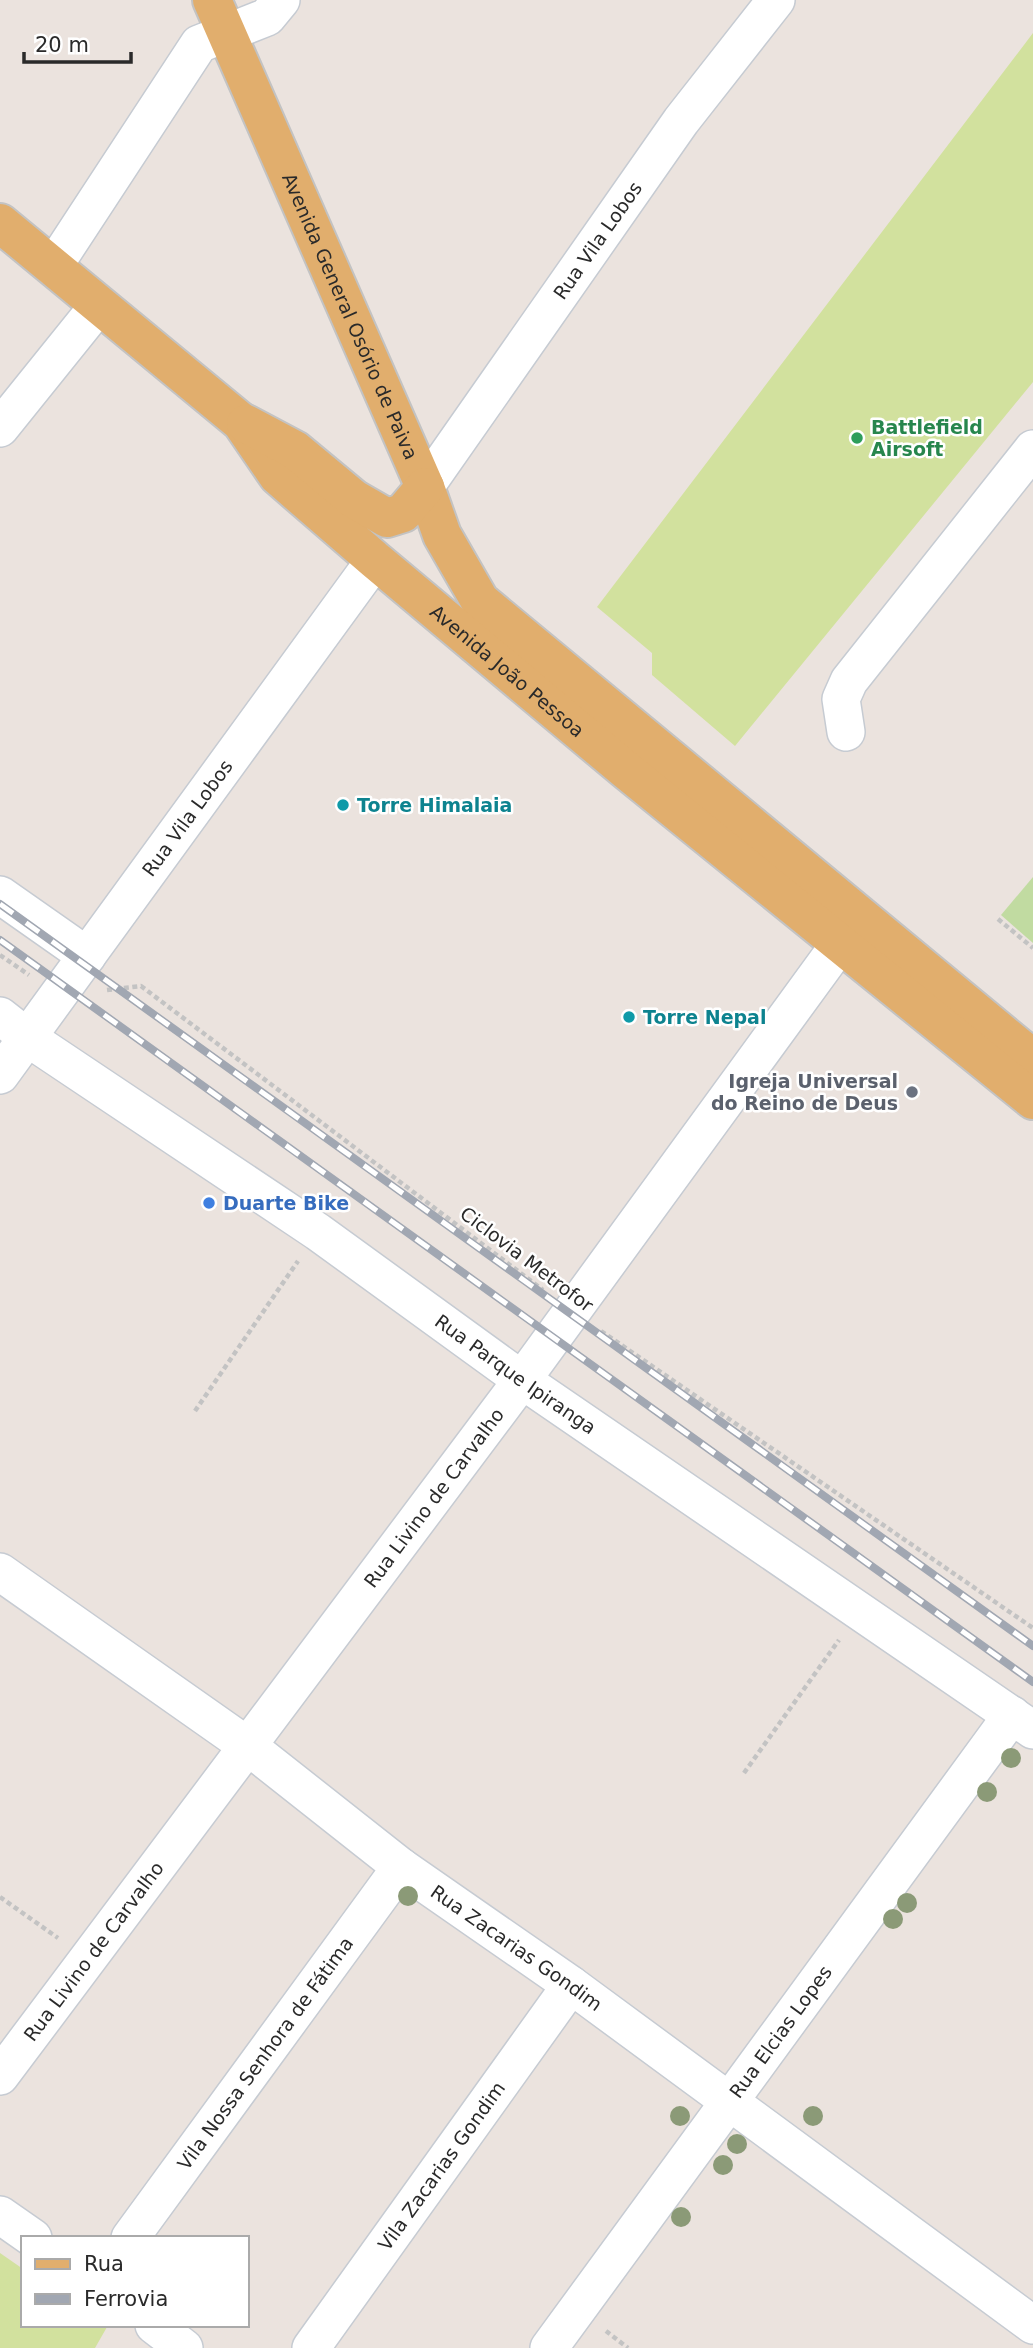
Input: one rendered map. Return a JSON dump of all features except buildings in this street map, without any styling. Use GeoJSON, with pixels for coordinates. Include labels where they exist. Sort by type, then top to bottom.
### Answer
{"type":"FeatureCollection","features":[{"type":"Feature","properties":{"kind":"main road","name":"Avenida General Osório de Paiva"},"geometry":{"type":"LineString","coordinates":[[220,16],[425,487],[442,535],[464,578],[480,601],[503,623]]}},
{"type":"Feature","properties":{"kind":"main road","name":"Avenida João Pessoa"},"geometry":{"type":"LineString","coordinates":[[0,223],[241,422],[278,476],[655,795],[1033,1059]]}},
{"type":"Feature","properties":{"kind":"main road"},"geometry":{"type":"LineString","coordinates":[[241,422],[295,450],[354,499],[387,518],[403,513],[425,487]]}},
{"type":"Feature","properties":{"kind":"main road","name":"Avenida João Pessoa"},"geometry":{"type":"LineString","coordinates":[[503,623],[850,929],[1033,1100]]}},
{"type":"Feature","properties":{"kind":"street"},"geometry":{"type":"LineString","coordinates":[[53,267],[220,16],[267,17],[281,0]]}},
{"type":"Feature","properties":{"kind":"street","name":"Rua Vila Lobos"},"geometry":{"type":"LineString","coordinates":[[425,487],[681,121],[776,0]]}},
{"type":"Feature","properties":{"kind":"street"},"geometry":{"type":"LineString","coordinates":[[0,428],[99,305]]}},
{"type":"Feature","properties":{"kind":"street"},"geometry":{"type":"LineString","coordinates":[[846,732],[842,699],[849,681],[1033,449]]}},
{"type":"Feature","properties":{"kind":"street","name":"Rua Vila Lobos"},"geometry":{"type":"LineString","coordinates":[[0,1075],[14,1027],[58,996],[375,560]]}},
{"type":"Feature","properties":{"kind":"street"},"geometry":{"type":"LineString","coordinates":[[0,895],[87,956]]}},
{"type":"Feature","properties":{"kind":"street","name":"Rua Livino de Carvalho"},"geometry":{"type":"LineString","coordinates":[[0,2076],[522,1380],[850,929]]}},
{"type":"Feature","properties":{"kind":"street","name":"Rua Parque Ipiranga"},"geometry":{"type":"LineString","coordinates":[[14,1027],[318,1232],[522,1380],[1023,1722]]}},
{"type":"Feature","properties":{"kind":"street","name":"Rua Zacarias Gondim"},"geometry":{"type":"LineString","coordinates":[[0,1572],[249,1747],[401,1867],[571,1985],[1033,2325]]}},
{"type":"Feature","properties":{"kind":"street","name":"Rua Elcias Lopes"},"geometry":{"type":"LineString","coordinates":[[549,2348],[730,2102],[1023,1722]]}},
{"type":"Feature","properties":{"kind":"street","name":"Vila Nossa Senhora de Fátima"},"geometry":{"type":"LineString","coordinates":[[131,2236],[401,1867]]}},
{"type":"Feature","properties":{"kind":"street","name":"Vila Zacarias Gondim"},"geometry":{"type":"LineString","coordinates":[[311,2348],[571,1985]]}},
{"type":"Feature","properties":{"kind":"street"},"geometry":{"type":"LineString","coordinates":[[0,2215],[30,2236]]}},
{"type":"Feature","properties":{"kind":"street"},"geometry":{"type":"LineString","coordinates":[[157,2327],[184,2348]]}},
{"type":"Feature","properties":{"kind":"path"},"geometry":{"type":"LineString","coordinates":[[998,919],[1033,948]]}},
{"type":"Feature","properties":{"kind":"path"},"geometry":{"type":"LineString","coordinates":[[0,955],[58,996]]}},
{"type":"Feature","properties":{"kind":"path","name":"Ciclovia Metrofor"},"geometry":{"type":"LineString","coordinates":[[58,996],[141,986],[571,1311],[1033,1628]]}},
{"type":"Feature","properties":{"kind":"path"},"geometry":{"type":"LineString","coordinates":[[195,1411],[318,1232]]}},
{"type":"Feature","properties":{"kind":"path"},"geometry":{"type":"LineString","coordinates":[[744,1773],[860,1611]]}},
{"type":"Feature","properties":{"kind":"path"},"geometry":{"type":"LineString","coordinates":[[0,1897],[87,1959]]}},
{"type":"Feature","properties":{"kind":"green space","name":"Battlefield Airsoft"},"geometry":{"type":"Polygon","coordinates":[[[1033,33],[1033,382],[735,746],[652,675],[652,653],[597,607],[1033,33]]]}},
{"type":"Feature","properties":{"kind":"green space"},"geometry":{"type":"Polygon","coordinates":[[[1033,877],[1033,943],[1001,915],[1033,877]]]}},
{"type":"Feature","properties":{"kind":"green space"},"geometry":{"type":"Polygon","coordinates":[[[0,2253],[21,2268],[21,2327],[107,2327],[95,2348],[0,2348],[0,2253]]]}},
{"type":"Feature","properties":{"kind":"railway"},"geometry":{"type":"LineString","coordinates":[[0,904],[1033,1646]]}},
{"type":"Feature","properties":{"kind":"railway"},"geometry":{"type":"LineString","coordinates":[[0,940],[1033,1682]]}},
{"type":"Feature","properties":{"kind":"place","name":"Battlefield Airsoft"},"geometry":{"type":"Point","coordinates":[857,438]}},
{"type":"Feature","properties":{"kind":"place","name":"Torre Himalaia"},"geometry":{"type":"Point","coordinates":[343,805]}},
{"type":"Feature","properties":{"kind":"place","name":"Torre Nepal"},"geometry":{"type":"Point","coordinates":[629,1017]}},
{"type":"Feature","properties":{"kind":"place","name":"Igreja Universal do Reino de Deus"},"geometry":{"type":"Point","coordinates":[912,1092]}},
{"type":"Feature","properties":{"kind":"place","name":"Duarte Bike"},"geometry":{"type":"Point","coordinates":[209,1203]}}]}
